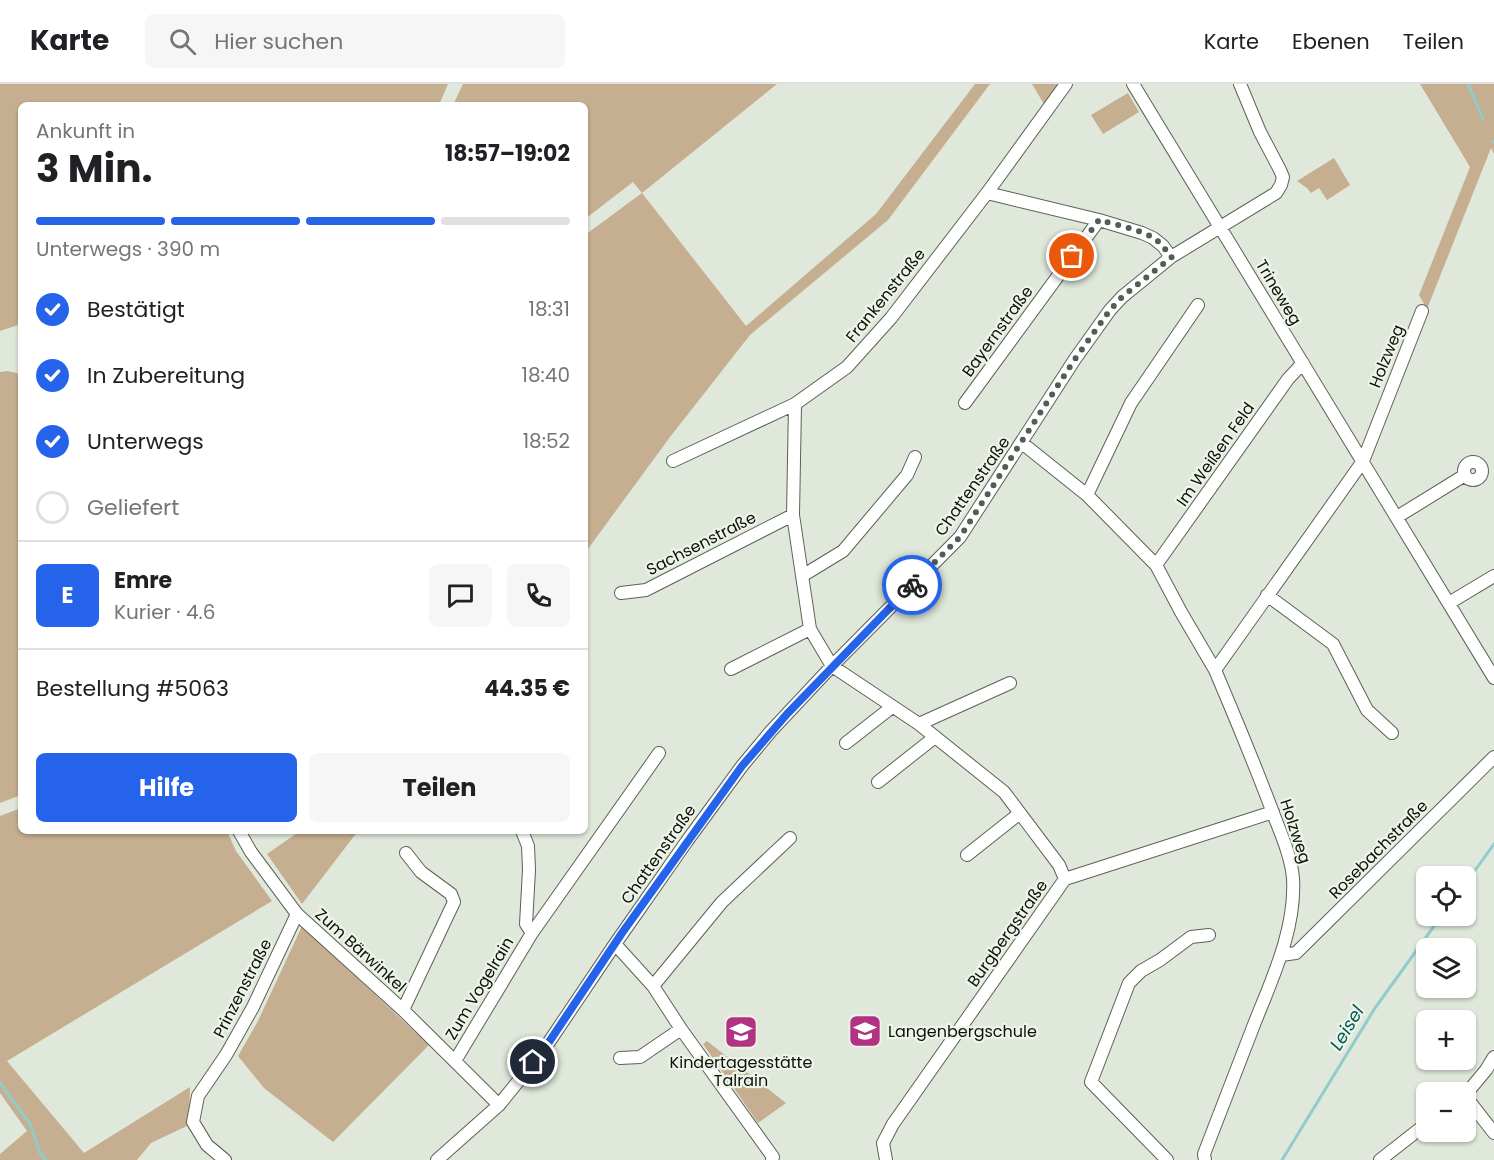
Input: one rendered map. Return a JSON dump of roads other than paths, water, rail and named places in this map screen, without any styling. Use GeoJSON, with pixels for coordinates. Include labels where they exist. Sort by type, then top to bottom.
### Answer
{"type":"FeatureCollection","features":[{"type":"Feature","properties":{"kind":"street","name":"Frankenstraße"},"geometry":{"type":"LineString","coordinates":[[674,461],[795,404],[847,367],[891,318],[987,193],[1066,84]]}},
{"type":"Feature","properties":{"kind":"street","name":"Trineweg"},"geometry":{"type":"LineString","coordinates":[[1134,84],[1494,678]]}},
{"type":"Feature","properties":{"kind":"street","name":"Chattenstraße"},"geometry":{"type":"LineString","coordinates":[[437,1160],[499,1105],[545,1048],[615,944],[742,766],[771,731],[960,537],[1075,359],[1110,310],[1122,297],[1172,257],[1276,193],[1283,177],[1260,132],[1240,84]]}},
{"type":"Feature","properties":{"kind":"street"},"geometry":{"type":"LineString","coordinates":[[987,193],[1099,220],[1142,233],[1154,238],[1172,257]]}},
{"type":"Feature","properties":{"kind":"street","name":"Bayernstraße"},"geometry":{"type":"LineString","coordinates":[[964,403],[1099,220]]}},
{"type":"Feature","properties":{"kind":"street"},"geometry":{"type":"LineString","coordinates":[[1087,495],[1131,403],[1198,305]]}},
{"type":"Feature","properties":{"kind":"street","name":"Holzweg"},"geometry":{"type":"LineString","coordinates":[[1205,1160],[1204,1154],[1281,955],[1292,911],[1293,876],[1288,854],[1252,755],[1215,670],[1363,461],[1422,311]]}},
{"type":"Feature","properties":{"kind":"street","name":"Im Weißen Feld"},"geometry":{"type":"LineString","coordinates":[[1156,565],[1288,379],[1303,363]]}},
{"type":"Feature","properties":{"kind":"street"},"geometry":{"type":"LineString","coordinates":[[795,404],[793,515],[810,629],[832,666],[918,724],[1004,792],[1059,865],[1065,879]]}},
{"type":"Feature","properties":{"kind":"street"},"geometry":{"type":"LineString","coordinates":[[1022,443],[1087,495],[1156,565],[1215,670]]}},
{"type":"Feature","properties":{"kind":"street"},"geometry":{"type":"LineString","coordinates":[[802,576],[843,551],[907,475],[915,457]]}},
{"type":"Feature","properties":{"kind":"street"},"geometry":{"type":"LineString","coordinates":[[1397,517],[1465,475]]}},
{"type":"Feature","properties":{"kind":"street","name":"Sachsenstraße"},"geometry":{"type":"LineString","coordinates":[[621,593],[646,590],[793,515]]}},
{"type":"Feature","properties":{"kind":"street"},"geometry":{"type":"LineString","coordinates":[[1449,603],[1494,576]]}},
{"type":"Feature","properties":{"kind":"street"},"geometry":{"type":"LineString","coordinates":[[1267,595],[1333,644],[1367,710],[1392,733]]}},
{"type":"Feature","properties":{"kind":"street"},"geometry":{"type":"LineString","coordinates":[[731,669],[810,629]]}},
{"type":"Feature","properties":{"kind":"street"},"geometry":{"type":"LineString","coordinates":[[918,724],[1010,683]]}},
{"type":"Feature","properties":{"kind":"street"},"geometry":{"type":"LineString","coordinates":[[846,743],[892,707]]}},
{"type":"Feature","properties":{"kind":"street"},"geometry":{"type":"LineString","coordinates":[[878,783],[935,737]]}},
{"type":"Feature","properties":{"kind":"street","name":"Zum Vogelrain"},"geometry":{"type":"LineString","coordinates":[[454,1061],[532,933],[660,753]]}},
{"type":"Feature","properties":{"kind":"street","name":"Rosebachstraße"},"geometry":{"type":"LineString","coordinates":[[1281,955],[1296,953],[1494,757]]}},
{"type":"Feature","properties":{"kind":"street","name":"Burgbergstraße"},"geometry":{"type":"LineString","coordinates":[[886,1160],[883,1143],[893,1124],[1065,879],[1273,812]]}},
{"type":"Feature","properties":{"kind":"street"},"geometry":{"type":"LineString","coordinates":[[967,855],[1020,813]]}},
{"type":"Feature","properties":{"kind":"street"},"geometry":{"type":"LineString","coordinates":[[241,834],[251,852],[297,914]]}},
{"type":"Feature","properties":{"kind":"street","name":"Zum Vogelrain"},"geometry":{"type":"LineString","coordinates":[[523,834],[528,846],[529,870],[526,924],[532,933]]}},
{"type":"Feature","properties":{"kind":"street"},"geometry":{"type":"LineString","coordinates":[[653,986],[722,902],[790,838]]}},
{"type":"Feature","properties":{"kind":"street","name":"Zum Bärwinkel"},"geometry":{"type":"LineString","coordinates":[[403,1010],[454,902],[451,894],[421,872],[406,853]]}},
{"type":"Feature","properties":{"kind":"street","name":"Zum Bärwinkel"},"geometry":{"type":"LineString","coordinates":[[297,914],[403,1010],[499,1105]]}},
{"type":"Feature","properties":{"kind":"street","name":"Prinzenstraße"},"geometry":{"type":"LineString","coordinates":[[225,1160],[207,1145],[193,1122],[198,1096],[226,1055],[253,1007],[297,914]]}},
{"type":"Feature","properties":{"kind":"street"},"geometry":{"type":"LineString","coordinates":[[1167,1160],[1091,1082],[1129,983],[1141,971],[1191,937],[1209,935]]}},
{"type":"Feature","properties":{"kind":"street"},"geometry":{"type":"LineString","coordinates":[[615,944],[653,986],[772,1160]]}},
{"type":"Feature","properties":{"kind":"street"},"geometry":{"type":"LineString","coordinates":[[620,1058],[640,1057],[681,1029]]}},
{"type":"Feature","properties":{"kind":"street"},"geometry":{"type":"LineString","coordinates":[[1476,1082],[1494,1057]]}},
{"type":"Feature","properties":{"kind":"street"},"geometry":{"type":"LineString","coordinates":[[1476,1109],[1494,1133]]}},
{"type":"Feature","properties":{"kind":"street"},"geometry":{"type":"LineString","coordinates":[[1381,1160],[1416,1132]]}},
{"type":"Feature","properties":{"kind":"waterway"},"geometry":{"type":"LineString","coordinates":[[1468,84],[1483,119]]}},
{"type":"Feature","properties":{"kind":"waterway","name":"Leisel"},"geometry":{"type":"LineString","coordinates":[[1476,869],[1494,844]]}},
{"type":"Feature","properties":{"kind":"waterway","name":"Leisel"},"geometry":{"type":"LineString","coordinates":[[1282,1160],[1375,1008],[1434,926]]}},
{"type":"Feature","properties":{"kind":"waterway"},"geometry":{"type":"LineString","coordinates":[[0,1083],[30,1124],[40,1153],[46,1160]]}},
{"type":"Feature","properties":{"kind":"place","name":"Langenbergschule"},"geometry":{"type":"Point","coordinates":[865,1031]}},
{"type":"Feature","properties":{"kind":"place","name":"Kindertagesstätte Talrain"},"geometry":{"type":"Point","coordinates":[741,1032]}}]}
